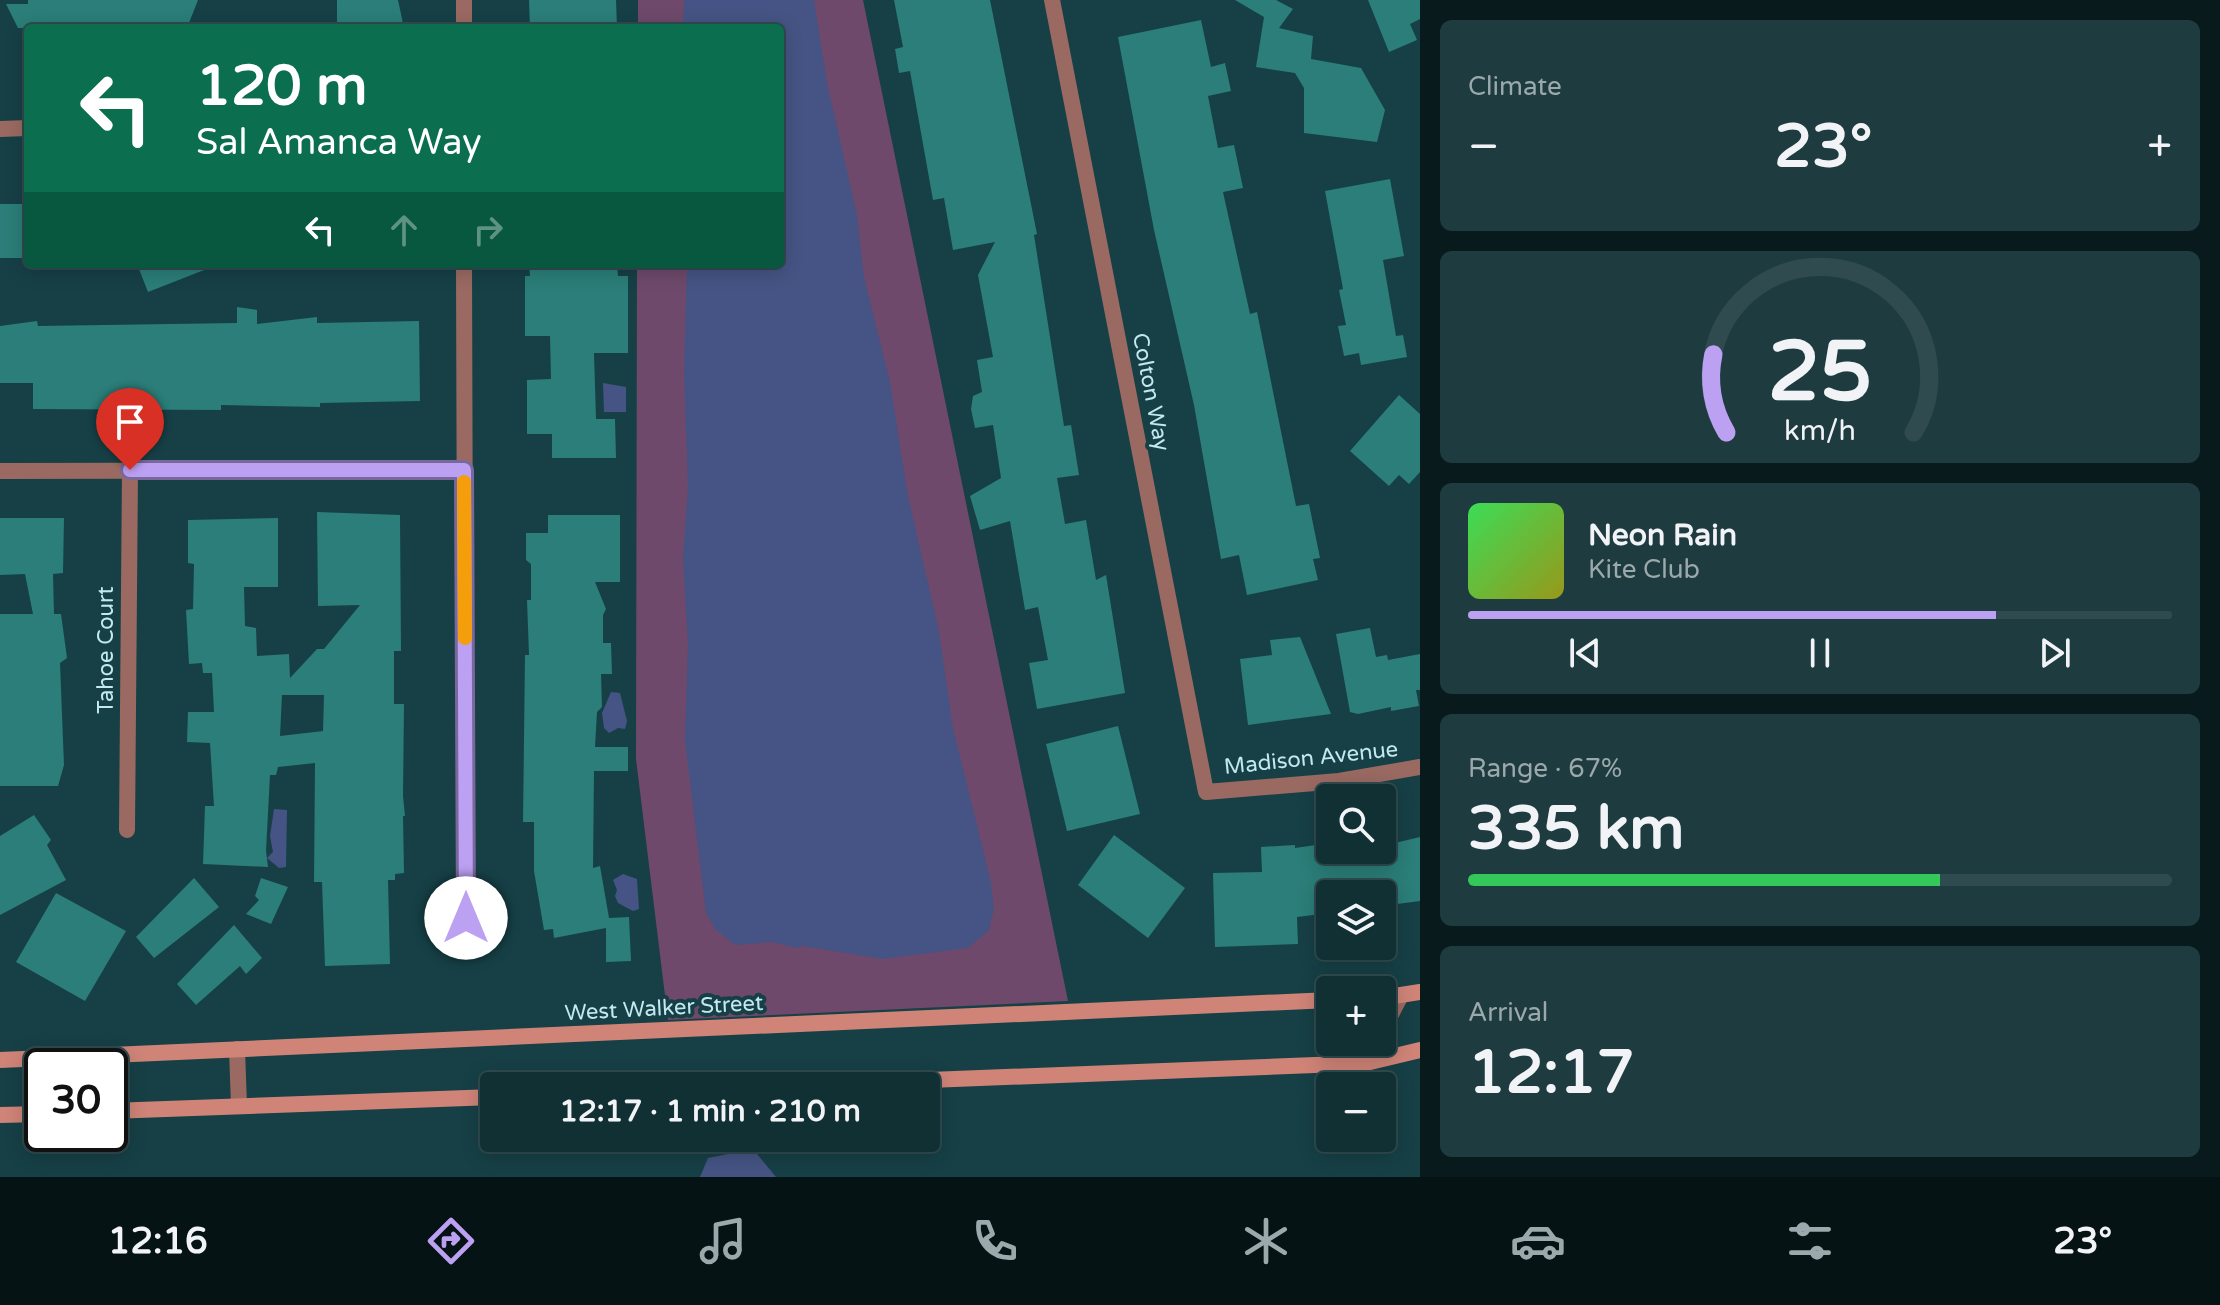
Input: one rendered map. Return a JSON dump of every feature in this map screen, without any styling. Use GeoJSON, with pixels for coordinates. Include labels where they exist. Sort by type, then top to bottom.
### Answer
{"type":"FeatureCollection","features":[{"type":"Feature","properties":{"kind":"street"},"geometry":{"type":"LineString","coordinates":[[464,0],[464,24]]}},
{"type":"Feature","properties":{"kind":"street","name":"Colton Way"},"geometry":{"type":"LineString","coordinates":[[1052,0],[1206,792]]}},
{"type":"Feature","properties":{"kind":"street"},"geometry":{"type":"LineString","coordinates":[[0,129],[24,128]]}},
{"type":"Feature","properties":{"kind":"street"},"geometry":{"type":"LineString","coordinates":[[464,268],[466,918]]}},
{"type":"Feature","properties":{"kind":"street","name":"Tahoe Court"},"geometry":{"type":"LineString","coordinates":[[127,830],[130,470]]}},
{"type":"Feature","properties":{"kind":"street"},"geometry":{"type":"LineString","coordinates":[[0,471],[464,470]]}},
{"type":"Feature","properties":{"kind":"street","name":"Madison Avenue"},"geometry":{"type":"LineString","coordinates":[[1206,792],[1339,781],[1420,767]]}},
{"type":"Feature","properties":{"kind":"street"},"geometry":{"type":"LineString","coordinates":[[1396,997],[1420,992]]}},
{"type":"Feature","properties":{"kind":"street"},"geometry":{"type":"LineString","coordinates":[[1396,1005],[1400,997]]}},
{"type":"Feature","properties":{"kind":"street","name":"West Walker Street"},"geometry":{"type":"LineString","coordinates":[[0,1060],[1316,1001]]}},
{"type":"Feature","properties":{"kind":"street"},"geometry":{"type":"LineString","coordinates":[[237,1049],[239,1106]]}},
{"type":"Feature","properties":{"kind":"street"},"geometry":{"type":"LineString","coordinates":[[940,1080],[1366,1063],[1420,1050]]}},
{"type":"Feature","properties":{"kind":"street"},"geometry":{"type":"LineString","coordinates":[[1366,1063],[1370,1056]]}},
{"type":"Feature","properties":{"kind":"street"},"geometry":{"type":"LineString","coordinates":[[128,1110],[480,1097]]}},
{"type":"Feature","properties":{"kind":"street"},"geometry":{"type":"LineString","coordinates":[[0,1115],[24,1114]]}},
{"type":"Feature","properties":{"kind":"shaded area"},"geometry":{"type":"Polygon","coordinates":[[[638,0],[863,0],[1068,1001],[668,1020],[636,759],[637,268],[784,268],[784,24],[638,24],[638,0]]]}},
{"type":"Feature","properties":{"kind":"water"},"geometry":{"type":"Polygon","coordinates":[[[684,0],[814,0],[827,83],[857,215],[864,277],[890,382],[908,496],[939,631],[953,728],[991,882],[994,908],[989,930],[968,948],[883,959],[772,942],[735,945],[715,929],[706,913],[685,741],[688,644],[683,558],[688,486],[684,372],[687,268],[784,268],[784,24],[683,24],[684,0]]]}},
{"type":"Feature","properties":{"kind":"water"},"geometry":{"type":"Polygon","coordinates":[[[603,383],[626,387],[626,412],[604,412],[603,383]]]}},
{"type":"Feature","properties":{"kind":"water"},"geometry":{"type":"Polygon","coordinates":[[[611,692],[620,693],[627,721],[625,729],[618,728],[609,733],[604,728],[602,713],[611,692]]]}},
{"type":"Feature","properties":{"kind":"water"},"geometry":{"type":"Polygon","coordinates":[[[274,809],[287,810],[286,867],[279,868],[267,858],[273,852],[270,836],[274,809]]]}},
{"type":"Feature","properties":{"kind":"water"},"geometry":{"type":"Polygon","coordinates":[[[623,874],[637,879],[639,909],[633,911],[618,903],[613,880],[623,874]]]}},
{"type":"Feature","properties":{"kind":"water"},"geometry":{"type":"Polygon","coordinates":[[[755,1152],[776,1177],[700,1177],[708,1158],[755,1152]]]}},
{"type":"Feature","properties":{"kind":"building"},"geometry":{"type":"Polygon","coordinates":[[[28,0],[198,0],[189,24],[24,24],[24,28],[18,28],[6,4],[28,4],[28,0]]]}},
{"type":"Feature","properties":{"kind":"building"},"geometry":{"type":"Polygon","coordinates":[[[337,0],[398,0],[403,24],[337,24],[337,0]]]}},
{"type":"Feature","properties":{"kind":"building"},"geometry":{"type":"Polygon","coordinates":[[[529,0],[616,0],[617,24],[530,24],[529,0]]]}},
{"type":"Feature","properties":{"kind":"building"},"geometry":{"type":"Polygon","coordinates":[[[894,0],[990,0],[1037,234],[1034,235],[1064,426],[1071,425],[1079,475],[1057,478],[1065,524],[1086,520],[1096,580],[1106,575],[1125,693],[1037,709],[1029,663],[1048,660],[1038,607],[1025,610],[1010,521],[980,530],[970,496],[1001,478],[993,425],[975,428],[971,409],[973,396],[982,392],[977,360],[993,357],[978,275],[995,242],[953,250],[944,198],[933,200],[910,71],[899,73],[895,49],[903,47],[894,0]]]}},
{"type":"Feature","properties":{"kind":"building"},"geometry":{"type":"Polygon","coordinates":[[[1235,0],[1276,0],[1293,9],[1279,28],[1313,36],[1311,59],[1361,68],[1385,110],[1377,142],[1304,133],[1304,88],[1295,73],[1256,67],[1264,17],[1235,0]]]}},
{"type":"Feature","properties":{"kind":"building"},"geometry":{"type":"Polygon","coordinates":[[[1368,0],[1420,0],[1420,19],[1410,24],[1417,40],[1389,52],[1368,0]]]}},
{"type":"Feature","properties":{"kind":"building"},"geometry":{"type":"Polygon","coordinates":[[[1201,20],[1211,67],[1225,63],[1231,91],[1208,96],[1218,148],[1234,145],[1243,188],[1223,192],[1250,314],[1257,312],[1296,506],[1309,504],[1320,558],[1313,559],[1318,580],[1247,595],[1239,555],[1221,559],[1194,405],[1154,230],[1118,37],[1201,20]]]}},
{"type":"Feature","properties":{"kind":"building"},"geometry":{"type":"Polygon","coordinates":[[[1390,179],[1404,256],[1383,260],[1396,336],[1403,335],[1407,357],[1361,365],[1359,353],[1344,356],[1338,326],[1346,325],[1339,290],[1343,289],[1325,191],[1390,179]]]}},
{"type":"Feature","properties":{"kind":"building"},"geometry":{"type":"Polygon","coordinates":[[[0,204],[24,204],[24,258],[0,258],[0,204]]]}},
{"type":"Feature","properties":{"kind":"building"},"geometry":{"type":"Polygon","coordinates":[[[139,268],[209,268],[148,292],[139,268]]]}},
{"type":"Feature","properties":{"kind":"building"},"geometry":{"type":"Polygon","coordinates":[[[529,268],[617,268],[618,276],[628,276],[628,353],[594,353],[596,419],[615,419],[616,458],[552,458],[552,434],[527,434],[527,380],[551,379],[550,336],[525,336],[525,276],[530,276],[529,268]]]}},
{"type":"Feature","properties":{"kind":"building"},"geometry":{"type":"Polygon","coordinates":[[[237,307],[257,310],[257,324],[317,317],[317,323],[419,321],[420,401],[320,403],[320,407],[221,405],[221,410],[33,409],[33,383],[0,383],[0,326],[37,321],[38,326],[237,323],[237,307]]]}},
{"type":"Feature","properties":{"kind":"building"},"geometry":{"type":"Polygon","coordinates":[[[1399,395],[1420,414],[1420,472],[1409,484],[1399,475],[1389,486],[1350,451],[1399,395]]]}},
{"type":"Feature","properties":{"kind":"building"},"geometry":{"type":"Polygon","coordinates":[[[317,512],[400,515],[401,651],[394,651],[394,704],[404,704],[404,873],[395,874],[395,880],[388,880],[390,964],[325,966],[322,882],[314,882],[315,763],[278,767],[276,775],[270,775],[268,867],[203,864],[205,806],[214,806],[210,743],[187,742],[188,712],[214,712],[212,673],[203,673],[202,663],[189,664],[186,610],[193,609],[194,564],[188,563],[188,520],[278,518],[278,587],[244,587],[245,626],[256,628],[257,656],[289,654],[290,678],[317,649],[324,649],[360,605],[318,606],[317,512]],[[282,695],[280,736],[323,731],[324,695],[282,695]]]}},
{"type":"Feature","properties":{"kind":"building"},"geometry":{"type":"Polygon","coordinates":[[[548,515],[620,515],[620,582],[595,582],[606,609],[603,615],[603,643],[611,643],[612,674],[601,674],[602,707],[597,712],[595,747],[628,747],[628,771],[594,771],[593,868],[600,866],[609,918],[629,917],[631,961],[606,962],[606,928],[554,938],[553,929],[544,930],[534,871],[534,822],[523,822],[525,655],[529,655],[527,600],[531,600],[531,564],[526,560],[526,533],[548,533],[548,515]]]}},
{"type":"Feature","properties":{"kind":"building"},"geometry":{"type":"Polygon","coordinates":[[[0,518],[64,518],[63,573],[53,574],[54,614],[61,614],[67,658],[60,663],[64,765],[58,786],[0,786],[0,614],[33,614],[25,574],[0,575],[0,518]]]}},
{"type":"Feature","properties":{"kind":"building"},"geometry":{"type":"Polygon","coordinates":[[[1370,628],[1376,657],[1387,655],[1388,660],[1420,654],[1420,690],[1416,690],[1419,706],[1391,711],[1391,707],[1358,714],[1350,712],[1336,634],[1370,628]]]}},
{"type":"Feature","properties":{"kind":"building"},"geometry":{"type":"Polygon","coordinates":[[[1300,637],[1331,714],[1248,725],[1240,659],[1272,655],[1270,640],[1300,637]]]}},
{"type":"Feature","properties":{"kind":"building"},"geometry":{"type":"Polygon","coordinates":[[[1118,726],[1140,814],[1067,831],[1046,744],[1118,726]]]}},
{"type":"Feature","properties":{"kind":"building"},"geometry":{"type":"Polygon","coordinates":[[[34,815],[51,840],[47,845],[66,880],[0,915],[0,836],[34,815]]]}},
{"type":"Feature","properties":{"kind":"building"},"geometry":{"type":"Polygon","coordinates":[[[1114,835],[1185,888],[1148,938],[1078,885],[1114,835]]]}},
{"type":"Feature","properties":{"kind":"building"},"geometry":{"type":"Polygon","coordinates":[[[1420,837],[1420,901],[1396,904],[1396,880],[1316,880],[1316,915],[1297,917],[1298,944],[1215,947],[1213,873],[1262,872],[1261,847],[1295,845],[1295,848],[1316,845],[1316,864],[1396,864],[1396,843],[1420,837]]]}},
{"type":"Feature","properties":{"kind":"building"},"geometry":{"type":"Polygon","coordinates":[[[194,878],[219,907],[154,958],[136,937],[194,878]]]}},
{"type":"Feature","properties":{"kind":"building"},"geometry":{"type":"Polygon","coordinates":[[[261,878],[288,887],[271,924],[246,914],[259,900],[255,896],[261,878]]]}},
{"type":"Feature","properties":{"kind":"building"},"geometry":{"type":"Polygon","coordinates":[[[56,893],[126,931],[85,1001],[16,962],[56,893]]]}},
{"type":"Feature","properties":{"kind":"building"},"geometry":{"type":"Polygon","coordinates":[[[234,925],[262,958],[246,974],[240,966],[196,1005],[177,984],[234,925]]]}},
{"type":"Feature","properties":{"kind":"slow traffic"},"geometry":{"type":"LineString","coordinates":[[464,482],[465,638]]}},
{"type":"Feature","properties":{"kind":"route"},"geometry":{"type":"LineString","coordinates":[[130,470],[464,470],[466,918]]}}]}
